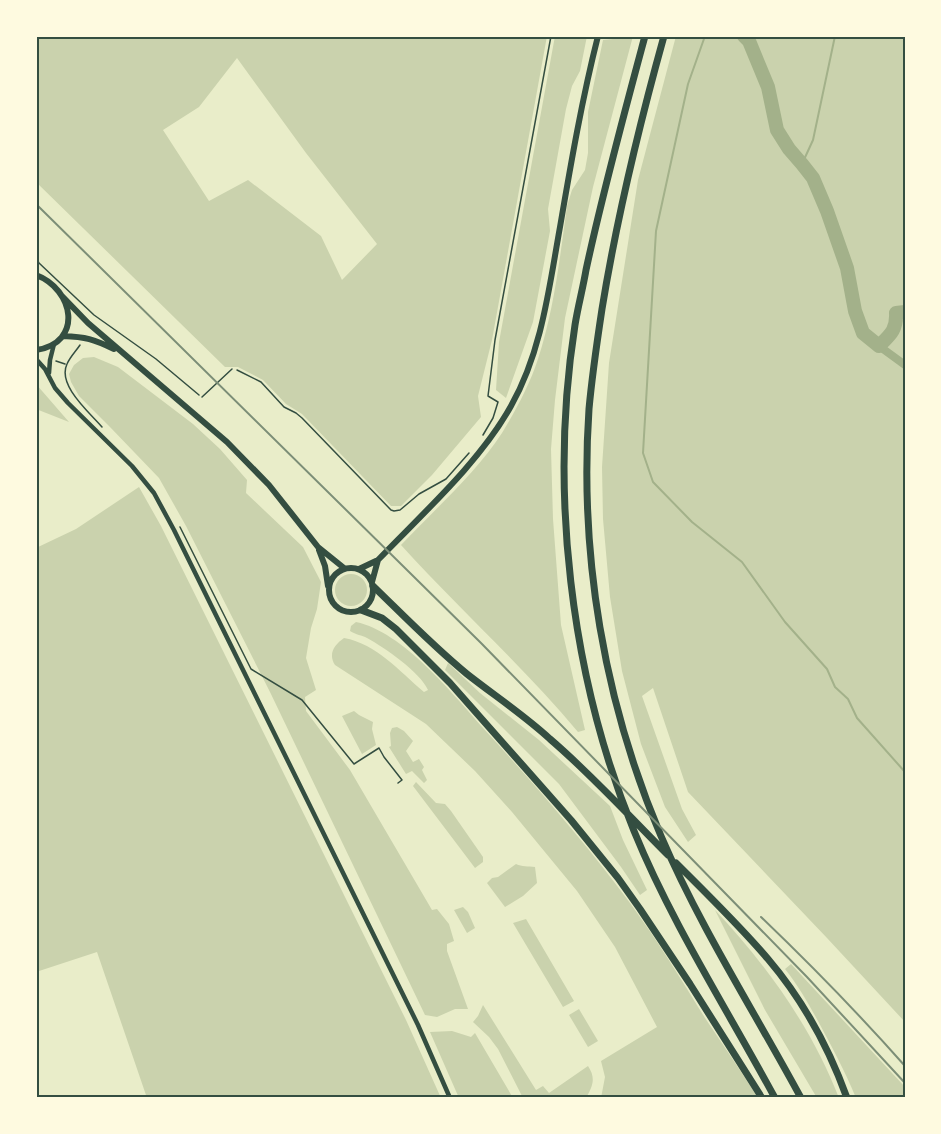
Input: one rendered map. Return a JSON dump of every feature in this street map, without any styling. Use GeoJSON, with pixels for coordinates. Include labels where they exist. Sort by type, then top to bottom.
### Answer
{"type":"FeatureCollection","features":[{"type":"Feature","properties":{"kind":"highway"},"geometry":{"type":"LineString","coordinates":[[645,36],[594,231],[575,324],[568,380],[564,442],[567,526],[577,629],[588,688],[607,755],[633,830],[692,952],[775,1098]]}},
{"type":"Feature","properties":{"kind":"highway"},"geometry":{"type":"LineString","coordinates":[[664,36],[613,246],[592,376],[587,484],[590,551],[597,608],[615,699],[628,747],[661,835],[711,937],[801,1098]]}},
{"type":"Feature","properties":{"kind":"highway"},"geometry":{"type":"LineString","coordinates":[[372,584],[435,647],[515,709],[570,756],[751,941],[781,976],[809,1018],[840,1079],[847,1098]]}},
{"type":"Feature","properties":{"kind":"highway"},"geometry":{"type":"LineString","coordinates":[[361,610],[382,618],[396,629],[450,683],[571,820],[640,909],[762,1098]]}},
{"type":"Feature","properties":{"kind":"main road"},"geometry":{"type":"LineString","coordinates":[[359,569],[378,560],[483,448],[510,408],[522,385],[539,337],[573,150],[598,36]]}},
{"type":"Feature","properties":{"kind":"main road"},"geometry":{"type":"LineString","coordinates":[[36,275],[61,294],[88,323],[123,354],[227,442],[269,485],[318,547],[344,568]]}},
{"type":"Feature","properties":{"kind":"main road"},"geometry":{"type":"LineString","coordinates":[[36,350],[54,344],[63,336],[69,323],[69,310],[61,294]]}},
{"type":"Feature","properties":{"kind":"main road"},"geometry":{"type":"LineString","coordinates":[[63,336],[96,340],[123,354]]}},
{"type":"Feature","properties":{"kind":"main road"},"geometry":{"type":"LineString","coordinates":[[318,547],[325,566],[330,598],[340,609],[350,612],[361,610],[369,603],[378,560]]}},
{"type":"Feature","properties":{"kind":"main road"},"geometry":{"type":"LineString","coordinates":[[328,587],[333,575],[349,567],[364,572],[372,584]]}},
{"type":"Feature","properties":{"kind":"street"},"geometry":{"type":"LineString","coordinates":[[49,376],[54,344]]}},
{"type":"Feature","properties":{"kind":"street"},"geometry":{"type":"LineString","coordinates":[[36,358],[55,388],[68,403],[132,466],[154,494],[174,530],[418,1025],[450,1098]]}},
{"type":"Feature","properties":{"kind":"lane"},"geometry":{"type":"LineString","coordinates":[[202,397],[232,369]]}},
{"type":"Feature","properties":{"kind":"path"},"geometry":{"type":"LineString","coordinates":[[480,440],[493,418],[498,402],[488,396],[495,340],[551,36]]}},
{"type":"Feature","properties":{"kind":"path"},"geometry":{"type":"LineString","coordinates":[[92,318],[94,315],[156,359],[202,397]]}},
{"type":"Feature","properties":{"kind":"path"},"geometry":{"type":"LineString","coordinates":[[56,362],[66,365],[81,344]]}},
{"type":"Feature","properties":{"kind":"path"},"geometry":{"type":"LineString","coordinates":[[232,369],[261,382],[284,407],[302,418],[390,510],[400,510],[419,494],[446,479],[473,448]]}},
{"type":"Feature","properties":{"kind":"path"},"geometry":{"type":"LineString","coordinates":[[252,669],[303,700],[354,764],[380,748],[384,757],[402,780],[398,783]]}},
{"type":"Feature","properties":{"kind":"green space"},"geometry":{"type":"Polygon","coordinates":[[[36,36],[547,36],[492,340],[478,396],[481,417],[432,475],[401,506],[391,506],[302,414],[286,404],[263,380],[238,367],[225,367],[36,182],[36,36]],[[237,58],[199,107],[163,130],[209,201],[248,180],[321,236],[342,280],[377,244],[306,153],[237,58]]]}},
{"type":"Feature","properties":{"kind":"green space"},"geometry":{"type":"Polygon","coordinates":[[[555,36],[587,36],[580,71],[572,86],[566,109],[548,209],[550,231],[533,322],[506,398],[496,390],[499,342],[555,36]]]}},
{"type":"Feature","properties":{"kind":"green space"},"geometry":{"type":"Polygon","coordinates":[[[614,36],[633,36],[593,187],[565,318],[551,449],[553,519],[561,625],[585,730],[578,732],[401,545],[492,448],[531,378],[544,340],[552,303],[567,206],[572,190],[585,170],[588,153],[588,112],[603,40],[613,39],[614,36]]]}},
{"type":"Feature","properties":{"kind":"green space"},"geometry":{"type":"Polygon","coordinates":[[[676,36],[905,36],[905,1022],[688,792],[653,688],[642,696],[682,809],[696,835],[688,842],[665,807],[641,744],[622,671],[610,597],[603,519],[602,467],[609,363],[638,180],[676,36]]]}},
{"type":"Feature","properties":{"kind":"green space"},"geometry":{"type":"Polygon","coordinates":[[[94,357],[118,367],[193,424],[220,449],[247,480],[246,493],[303,547],[321,582],[306,658],[316,690],[305,697],[306,711],[350,770],[432,910],[437,909],[449,924],[454,941],[447,944],[447,951],[468,1009],[455,1009],[437,1017],[425,1015],[270,692],[186,526],[159,478],[79,396],[71,382],[69,374],[74,365],[83,358],[94,357]]]}},
{"type":"Feature","properties":{"kind":"green space"},"geometry":{"type":"Polygon","coordinates":[[[36,384],[69,422],[36,409],[36,384]]]}},
{"type":"Feature","properties":{"kind":"green space"},"geometry":{"type":"Polygon","coordinates":[[[139,487],[161,526],[406,1020],[441,1098],[147,1098],[97,952],[36,972],[36,548],[76,529],[139,487]]]}},
{"type":"Feature","properties":{"kind":"green space"},"geometry":{"type":"Polygon","coordinates":[[[351,574],[362,579],[367,590],[362,601],[351,606],[340,601],[335,590],[340,579],[351,574]]]}},
{"type":"Feature","properties":{"kind":"green space"},"geometry":{"type":"Polygon","coordinates":[[[356,622],[374,628],[391,638],[426,666],[559,814],[640,917],[758,1098],[601,1098],[605,1077],[601,1061],[657,1027],[615,947],[577,891],[512,812],[475,771],[426,724],[335,665],[332,653],[337,644],[344,638],[356,641],[387,659],[424,692],[428,690],[418,676],[401,661],[374,642],[350,631],[351,626],[356,622]]]}},
{"type":"Feature","properties":{"kind":"green space"},"geometry":{"type":"Polygon","coordinates":[[[448,663],[480,693],[539,740],[610,806],[623,840],[647,890],[640,895],[559,784],[445,670],[448,663]]]}},
{"type":"Feature","properties":{"kind":"green space"},"geometry":{"type":"Polygon","coordinates":[[[354,711],[373,722],[372,729],[376,745],[362,754],[342,716],[354,711]]]}},
{"type":"Feature","properties":{"kind":"green space"},"geometry":{"type":"Polygon","coordinates":[[[397,727],[413,741],[406,751],[413,762],[419,759],[424,767],[422,770],[427,780],[424,783],[412,771],[406,774],[389,747],[391,746],[392,728],[397,727]]]}},
{"type":"Feature","properties":{"kind":"green space"},"geometry":{"type":"Polygon","coordinates":[[[416,782],[436,803],[445,804],[451,811],[483,857],[483,862],[475,868],[413,786],[416,782]]]}},
{"type":"Feature","properties":{"kind":"green space"},"geometry":{"type":"Polygon","coordinates":[[[516,864],[535,867],[537,883],[523,896],[505,907],[487,883],[516,864]]]}},
{"type":"Feature","properties":{"kind":"green space"},"geometry":{"type":"Polygon","coordinates":[[[463,907],[468,912],[475,928],[467,933],[454,910],[463,907]]]}},
{"type":"Feature","properties":{"kind":"green space"},"geometry":{"type":"Polygon","coordinates":[[[715,910],[752,952],[786,998],[815,1047],[839,1098],[817,1098],[765,1010],[715,910]]]}},
{"type":"Feature","properties":{"kind":"green space"},"geometry":{"type":"Polygon","coordinates":[[[526,919],[574,1001],[563,1007],[513,923],[526,919]]]}},
{"type":"Feature","properties":{"kind":"green space"},"geometry":{"type":"Polygon","coordinates":[[[791,964],[905,1087],[905,1098],[856,1098],[818,1021],[785,969],[791,964]]]}},
{"type":"Feature","properties":{"kind":"green space"},"geometry":{"type":"Polygon","coordinates":[[[483,1005],[536,1090],[543,1086],[549,1093],[588,1066],[593,1082],[586,1098],[523,1098],[498,1049],[473,1022],[483,1005]]]}},
{"type":"Feature","properties":{"kind":"green space"},"geometry":{"type":"Polygon","coordinates":[[[579,1009],[598,1041],[588,1047],[569,1015],[579,1009]]]}},
{"type":"Feature","properties":{"kind":"green space"},"geometry":{"type":"Polygon","coordinates":[[[452,1031],[471,1037],[475,1033],[513,1098],[459,1098],[430,1032],[452,1031]]]}},
{"type":"Feature","properties":{"kind":"waterway"},"geometry":{"type":"LineString","coordinates":[[705,36],[688,84],[656,231],[643,453],[653,482],[692,522],[742,562],[785,622],[827,669],[835,687],[848,699],[857,718],[905,772]]}},
{"type":"Feature","properties":{"kind":"waterway"},"geometry":{"type":"LineString","coordinates":[[744,36],[749,41],[768,87],[777,130],[813,178],[827,211],[847,268],[855,311],[863,333],[879,346],[894,328],[896,313],[905,312]]}},
{"type":"Feature","properties":{"kind":"waterway"},"geometry":{"type":"LineString","coordinates":[[802,164],[813,140],[835,36]]}},
{"type":"Feature","properties":{"kind":"waterway"},"geometry":{"type":"LineString","coordinates":[[879,346],[905,365]]}},
{"type":"Feature","properties":{"kind":"railway"},"geometry":{"type":"LineString","coordinates":[[36,204],[481,643],[807,977],[905,1083]]}},
{"type":"Feature","properties":{"kind":"railway"},"geometry":{"type":"LineString","coordinates":[[761,917],[905,1066]]}}]}
